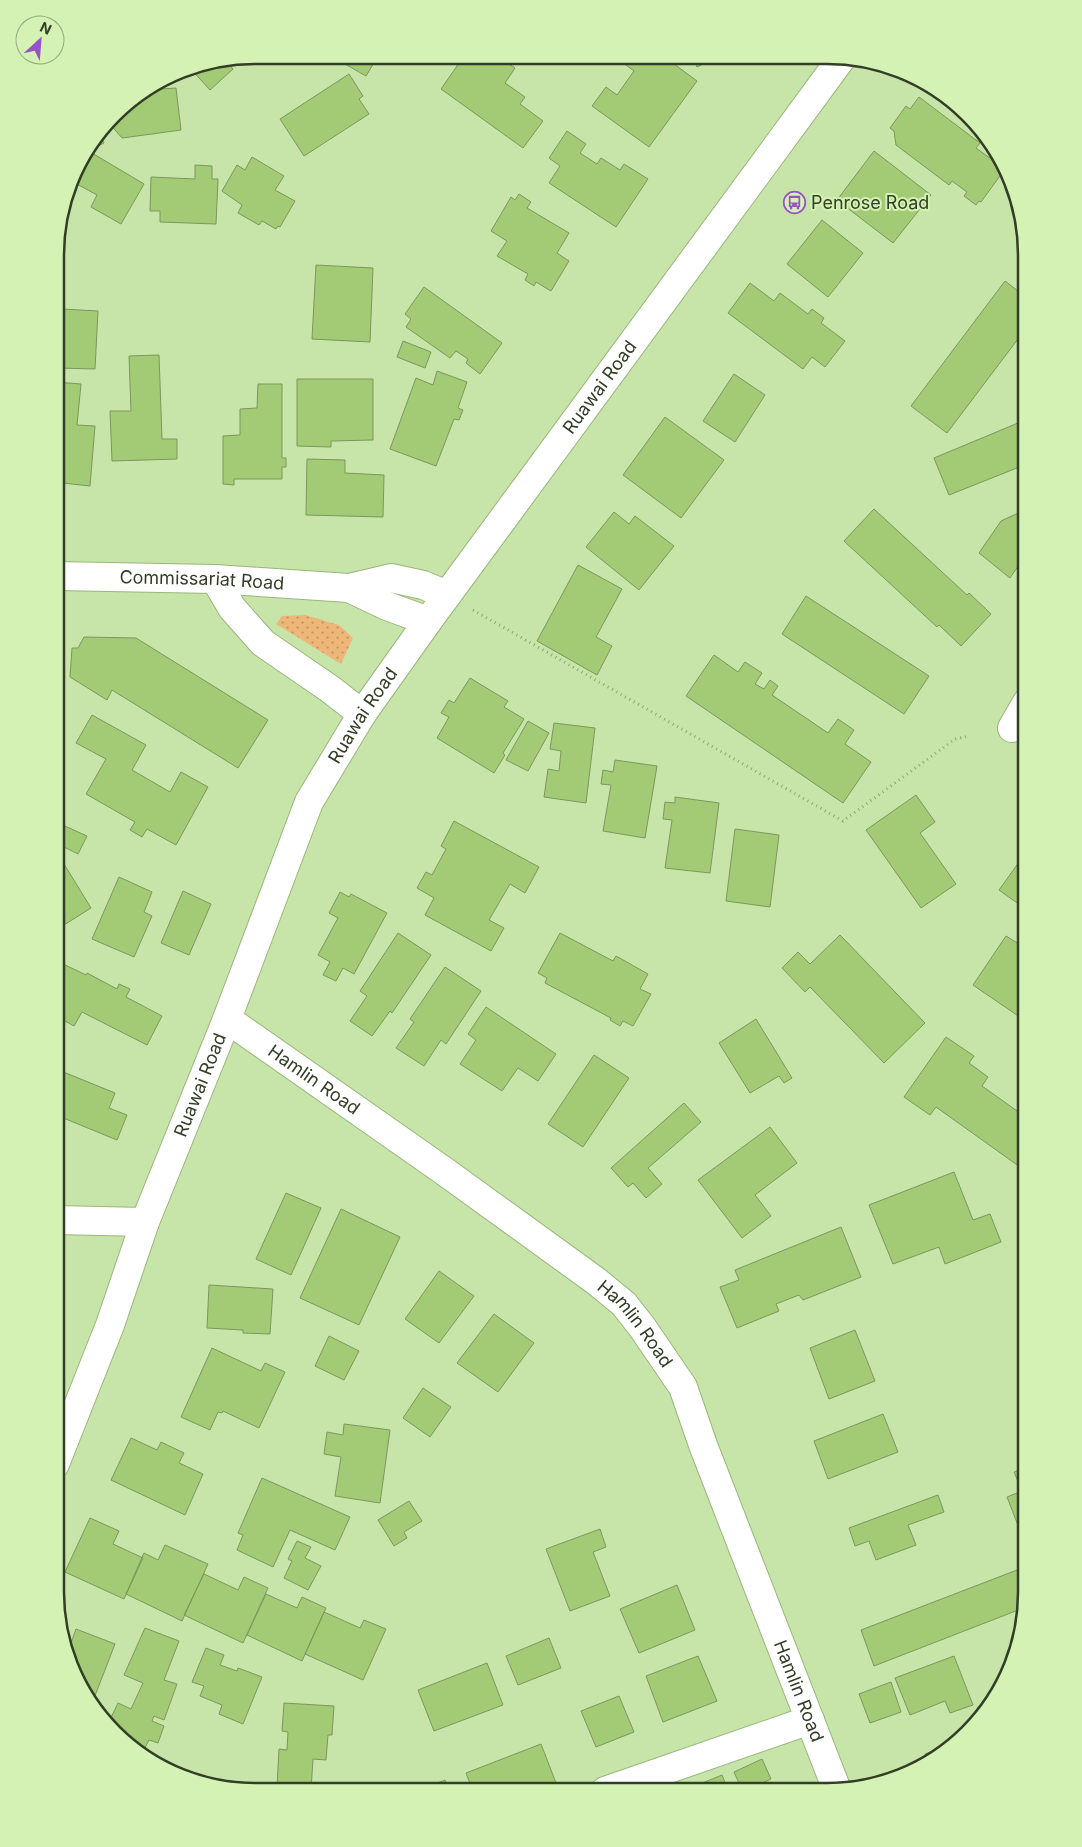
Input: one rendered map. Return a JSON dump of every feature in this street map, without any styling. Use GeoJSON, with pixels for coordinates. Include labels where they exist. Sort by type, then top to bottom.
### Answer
{"type":"FeatureCollection","features":[{"type":"Feature","properties":{"kind":"street","name":"Ruawai Road"},"geometry":{"type":"LineString","coordinates":[[64,1441],[110,1325],[145,1222],[227,1019],[309,802],[362,714],[428,621],[837,64]]}},
{"type":"Feature","properties":{"kind":"street","name":"Commissariat Road"},"geometry":{"type":"LineString","coordinates":[[64,576],[215,579],[349,588],[391,578],[423,585],[447,595]]}},
{"type":"Feature","properties":{"kind":"street"},"geometry":{"type":"LineString","coordinates":[[215,579],[232,608],[263,643],[330,688],[362,714]]}},
{"type":"Feature","properties":{"kind":"street","name":"Commissariat Road"},"geometry":{"type":"LineString","coordinates":[[349,588],[387,606],[428,621]]}},
{"type":"Feature","properties":{"kind":"street"},"geometry":{"type":"LineString","coordinates":[[1012,728],[1018,718]]}},
{"type":"Feature","properties":{"kind":"street","name":"Hamlin Road"},"geometry":{"type":"LineString","coordinates":[[227,1019],[444,1170],[624,1304],[683,1387],[703,1445],[834,1783]]}},
{"type":"Feature","properties":{"kind":"street"},"geometry":{"type":"LineString","coordinates":[[64,1220],[145,1222]]}},
{"type":"Feature","properties":{"kind":"street"},"geometry":{"type":"LineString","coordinates":[[628,1783],[810,1720]]}},
{"type":"Feature","properties":{"kind":"path"},"geometry":{"type":"LineString","coordinates":[[447,595],[842,821],[955,739],[969,736]]}},
{"type":"Feature","properties":{"kind":"shaded area"},"geometry":{"type":"Polygon","coordinates":[[[305,615],[339,625],[353,638],[341,664],[276,624],[282,616],[305,615]]]}},
{"type":"Feature","properties":{"kind":"building"},"geometry":{"type":"Polygon","coordinates":[[[345,64],[373,64],[366,76],[345,64]]]}},
{"type":"Feature","properties":{"kind":"building"},"geometry":{"type":"Polygon","coordinates":[[[458,64],[509,64],[515,68],[505,83],[525,97],[520,104],[543,121],[523,148],[441,89],[458,64]]]}},
{"type":"Feature","properties":{"kind":"building"},"geometry":{"type":"Polygon","coordinates":[[[624,64],[674,64],[697,81],[649,147],[592,106],[606,87],[617,95],[634,71],[624,64]]]}},
{"type":"Feature","properties":{"kind":"building"},"geometry":{"type":"Polygon","coordinates":[[[230,65],[233,69],[210,90],[195,73],[230,65]]]}},
{"type":"Feature","properties":{"kind":"building"},"geometry":{"type":"Polygon","coordinates":[[[349,74],[363,96],[359,99],[369,114],[304,156],[280,119],[349,74]]]}},
{"type":"Feature","properties":{"kind":"building"},"geometry":{"type":"Polygon","coordinates":[[[176,88],[181,130],[122,138],[113,127],[138,103],[159,89],[176,88]]]}},
{"type":"Feature","properties":{"kind":"building"},"geometry":{"type":"Polygon","coordinates":[[[919,97],[980,143],[976,148],[994,161],[1001,175],[981,202],[979,201],[976,205],[964,196],[967,192],[952,181],[949,185],[896,145],[894,131],[890,128],[906,106],[910,109],[919,97]]]}},
{"type":"Feature","properties":{"kind":"building"},"geometry":{"type":"Polygon","coordinates":[[[567,131],[586,144],[580,153],[597,164],[601,158],[620,170],[624,164],[648,179],[616,227],[549,183],[560,166],[549,158],[567,131]]]}},
{"type":"Feature","properties":{"kind":"building"},"geometry":{"type":"Polygon","coordinates":[[[874,151],[931,195],[893,243],[837,200],[874,151]]]}},
{"type":"Feature","properties":{"kind":"building"},"geometry":{"type":"Polygon","coordinates":[[[93,154],[144,184],[121,224],[91,207],[97,195],[77,184],[93,154]]]}},
{"type":"Feature","properties":{"kind":"building"},"geometry":{"type":"Polygon","coordinates":[[[252,157],[284,176],[275,190],[295,201],[280,227],[278,226],[276,229],[262,221],[259,225],[238,213],[242,205],[222,191],[237,165],[245,170],[252,157]]]}},
{"type":"Feature","properties":{"kind":"building"},"geometry":{"type":"Polygon","coordinates":[[[195,165],[212,166],[212,179],[218,179],[216,224],[160,222],[160,211],[150,211],[151,177],[195,179],[195,165]]]}},
{"type":"Feature","properties":{"kind":"building"},"geometry":{"type":"Polygon","coordinates":[[[519,194],[531,202],[527,208],[569,233],[557,253],[569,261],[551,291],[536,282],[534,286],[525,280],[528,274],[497,256],[507,241],[491,231],[511,197],[515,200],[519,194]]]}},
{"type":"Feature","properties":{"kind":"building"},"geometry":{"type":"Polygon","coordinates":[[[822,220],[863,253],[828,297],[787,264],[822,220]]]}},
{"type":"Feature","properties":{"kind":"building"},"geometry":{"type":"Polygon","coordinates":[[[316,265],[373,268],[370,342],[312,339],[316,265]]]}},
{"type":"Feature","properties":{"kind":"building"},"geometry":{"type":"Polygon","coordinates":[[[1005,281],[1018,291],[1018,339],[947,433],[911,406],[1005,281]]]}},
{"type":"Feature","properties":{"kind":"building"},"geometry":{"type":"Polygon","coordinates":[[[750,283],[774,301],[780,293],[808,314],[812,309],[824,318],[821,323],[845,341],[825,367],[812,357],[803,369],[728,313],[750,283]]]}},
{"type":"Feature","properties":{"kind":"building"},"geometry":{"type":"Polygon","coordinates":[[[424,287],[502,343],[480,374],[466,363],[468,359],[456,351],[450,358],[406,327],[411,319],[405,314],[424,287]]]}},
{"type":"Feature","properties":{"kind":"building"},"geometry":{"type":"Polygon","coordinates":[[[64,309],[98,311],[95,369],[64,368],[64,309]]]}},
{"type":"Feature","properties":{"kind":"building"},"geometry":{"type":"Polygon","coordinates":[[[403,341],[431,352],[425,368],[397,357],[403,341]]]}},
{"type":"Feature","properties":{"kind":"building"},"geometry":{"type":"Polygon","coordinates":[[[159,355],[162,439],[177,439],[177,459],[112,461],[110,411],[131,411],[129,356],[159,355]]]}},
{"type":"Feature","properties":{"kind":"building"},"geometry":{"type":"Polygon","coordinates":[[[437,371],[467,382],[458,408],[463,410],[459,420],[454,419],[436,466],[390,449],[416,378],[433,385],[437,371]]]}},
{"type":"Feature","properties":{"kind":"building"},"geometry":{"type":"Polygon","coordinates":[[[734,374],[765,395],[735,442],[703,421],[734,374]]]}},
{"type":"Feature","properties":{"kind":"building"},"geometry":{"type":"Polygon","coordinates":[[[297,379],[373,379],[373,440],[331,441],[331,447],[297,446],[297,379]]]}},
{"type":"Feature","properties":{"kind":"building"},"geometry":{"type":"Polygon","coordinates":[[[64,383],[81,384],[77,425],[95,426],[90,486],[64,483],[64,383]]]}},
{"type":"Feature","properties":{"kind":"building"},"geometry":{"type":"Polygon","coordinates":[[[258,384],[282,384],[282,458],[286,458],[286,467],[282,467],[282,479],[234,479],[234,485],[223,484],[223,436],[240,435],[240,409],[257,408],[258,384]]]}},
{"type":"Feature","properties":{"kind":"building"},"geometry":{"type":"Polygon","coordinates":[[[665,417],[724,460],[681,518],[623,475],[665,417]]]}},
{"type":"Feature","properties":{"kind":"building"},"geometry":{"type":"Polygon","coordinates":[[[1018,423],[1018,468],[949,495],[934,458],[1018,423]]]}},
{"type":"Feature","properties":{"kind":"building"},"geometry":{"type":"Polygon","coordinates":[[[307,459],[345,460],[345,473],[384,475],[383,517],[306,515],[307,459]]]}},
{"type":"Feature","properties":{"kind":"building"},"geometry":{"type":"Polygon","coordinates":[[[874,509],[967,595],[969,593],[991,614],[961,646],[939,625],[937,627],[844,541],[874,509]]]}},
{"type":"Feature","properties":{"kind":"building"},"geometry":{"type":"Polygon","coordinates":[[[614,512],[629,524],[635,516],[674,546],[639,590],[586,547],[614,512]]]}},
{"type":"Feature","properties":{"kind":"building"},"geometry":{"type":"Polygon","coordinates":[[[1018,513],[1018,566],[1010,578],[979,553],[1001,521],[1018,513]]]}},
{"type":"Feature","properties":{"kind":"building"},"geometry":{"type":"Polygon","coordinates":[[[578,565],[622,589],[596,637],[612,646],[597,675],[537,641],[578,565]]]}},
{"type":"Feature","properties":{"kind":"building"},"geometry":{"type":"Polygon","coordinates":[[[806,596],[929,676],[904,714],[782,634],[806,596]]]}},
{"type":"Feature","properties":{"kind":"building"},"geometry":{"type":"Polygon","coordinates":[[[84,637],[136,638],[268,720],[238,768],[112,690],[107,700],[70,677],[72,648],[78,648],[84,637]]]}},
{"type":"Feature","properties":{"kind":"building"},"geometry":{"type":"Polygon","coordinates":[[[714,655],[738,672],[745,662],[762,673],[755,684],[764,689],[770,680],[778,686],[772,695],[828,733],[838,719],[854,730],[845,744],[871,762],[843,803],[686,696],[714,655]]]}},
{"type":"Feature","properties":{"kind":"building"},"geometry":{"type":"Polygon","coordinates":[[[470,678],[508,701],[504,707],[524,719],[503,753],[505,755],[494,773],[437,738],[449,717],[441,713],[449,700],[454,703],[470,678]]]}},
{"type":"Feature","properties":{"kind":"building"},"geometry":{"type":"Polygon","coordinates":[[[92,715],[146,745],[132,770],[170,792],[181,772],[208,787],[176,845],[147,829],[142,837],[130,830],[135,822],[86,794],[106,759],[76,743],[92,715]]]}},
{"type":"Feature","properties":{"kind":"building"},"geometry":{"type":"Polygon","coordinates":[[[528,721],[549,733],[528,771],[506,760],[528,721]]]}},
{"type":"Feature","properties":{"kind":"building"},"geometry":{"type":"Polygon","coordinates":[[[554,723],[595,728],[586,803],[544,797],[548,769],[559,771],[561,751],[550,749],[554,723]]]}},
{"type":"Feature","properties":{"kind":"building"},"geometry":{"type":"Polygon","coordinates":[[[615,760],[657,766],[645,838],[603,831],[611,785],[601,784],[603,770],[613,772],[615,760]]]}},
{"type":"Feature","properties":{"kind":"building"},"geometry":{"type":"Polygon","coordinates":[[[916,795],[935,822],[920,833],[956,884],[921,908],[866,830],[916,795]]]}},
{"type":"Feature","properties":{"kind":"building"},"geometry":{"type":"Polygon","coordinates":[[[675,797],[719,803],[710,873],[665,868],[672,820],[663,819],[665,802],[675,803],[675,797]]]}},
{"type":"Feature","properties":{"kind":"building"},"geometry":{"type":"Polygon","coordinates":[[[454,821],[539,867],[525,893],[510,884],[489,920],[504,928],[491,951],[425,915],[434,898],[417,888],[426,872],[432,875],[446,849],[441,846],[454,821]]]}},
{"type":"Feature","properties":{"kind":"building"},"geometry":{"type":"Polygon","coordinates":[[[64,826],[87,836],[78,854],[64,847],[64,826]]]}},
{"type":"Feature","properties":{"kind":"building"},"geometry":{"type":"Polygon","coordinates":[[[735,829],[779,835],[770,907],[726,901],[735,829]]]}},
{"type":"Feature","properties":{"kind":"building"},"geometry":{"type":"Polygon","coordinates":[[[64,864],[91,908],[64,925],[64,864]]]}},
{"type":"Feature","properties":{"kind":"building"},"geometry":{"type":"Polygon","coordinates":[[[1018,864],[1018,904],[999,890],[1018,864]]]}},
{"type":"Feature","properties":{"kind":"building"},"geometry":{"type":"Polygon","coordinates":[[[119,877],[152,892],[144,912],[152,916],[134,957],[92,939],[119,877]]]}},
{"type":"Feature","properties":{"kind":"building"},"geometry":{"type":"Polygon","coordinates":[[[183,891],[211,904],[189,955],[161,943],[183,891]]]}},
{"type":"Feature","properties":{"kind":"building"},"geometry":{"type":"Polygon","coordinates":[[[340,892],[349,897],[351,894],[387,913],[354,974],[343,968],[336,981],[323,975],[330,962],[318,955],[338,918],[329,913],[340,892]]]}},
{"type":"Feature","properties":{"kind":"building"},"geometry":{"type":"Polygon","coordinates":[[[398,933],[431,955],[392,1013],[390,1011],[372,1036],[350,1021],[367,996],[360,991],[398,933]]]}},
{"type":"Feature","properties":{"kind":"building"},"geometry":{"type":"Polygon","coordinates":[[[560,933],[613,961],[616,956],[648,974],[640,989],[651,994],[633,1026],[623,1021],[620,1026],[610,1020],[611,1018],[545,983],[547,978],[538,973],[560,933]]]}},
{"type":"Feature","properties":{"kind":"building"},"geometry":{"type":"Polygon","coordinates":[[[840,935],[925,1023],[884,1063],[810,987],[805,992],[782,968],[798,952],[810,964],[840,935]]]}},
{"type":"Feature","properties":{"kind":"building"},"geometry":{"type":"Polygon","coordinates":[[[1006,936],[1018,943],[1018,1016],[973,985],[1006,936]]]}},
{"type":"Feature","properties":{"kind":"building"},"geometry":{"type":"Polygon","coordinates":[[[64,964],[86,975],[87,973],[117,989],[119,984],[130,989],[126,997],[162,1016],[147,1045],[82,1012],[74,1026],[64,1020],[64,964]]]}},
{"type":"Feature","properties":{"kind":"building"},"geometry":{"type":"Polygon","coordinates":[[[445,967],[481,991],[446,1044],[441,1040],[424,1066],[396,1048],[414,1022],[410,1019],[445,967]]]}},
{"type":"Feature","properties":{"kind":"building"},"geometry":{"type":"Polygon","coordinates":[[[486,1007],[556,1054],[538,1081],[518,1068],[502,1091],[460,1064],[476,1040],[468,1034],[486,1007]]]}},
{"type":"Feature","properties":{"kind":"building"},"geometry":{"type":"Polygon","coordinates":[[[756,1019],[792,1078],[784,1083],[779,1076],[750,1093],[719,1043],[756,1019]]]}},
{"type":"Feature","properties":{"kind":"building"},"geometry":{"type":"Polygon","coordinates":[[[946,1037],[974,1056],[969,1063],[988,1077],[982,1086],[1018,1112],[1018,1166],[936,1107],[930,1115],[904,1097],[946,1037]]]}},
{"type":"Feature","properties":{"kind":"building"},"geometry":{"type":"Polygon","coordinates":[[[594,1055],[629,1078],[583,1147],[548,1124],[594,1055]]]}},
{"type":"Feature","properties":{"kind":"building"},"geometry":{"type":"Polygon","coordinates":[[[64,1072],[115,1093],[109,1108],[127,1115],[117,1140],[64,1118],[64,1072]]]}},
{"type":"Feature","properties":{"kind":"building"},"geometry":{"type":"Polygon","coordinates":[[[684,1103],[701,1122],[648,1168],[662,1184],[646,1198],[633,1183],[628,1187],[611,1168],[684,1103]]]}},
{"type":"Feature","properties":{"kind":"building"},"geometry":{"type":"Polygon","coordinates":[[[770,1127],[797,1163],[755,1195],[771,1216],[742,1238],[698,1180],[770,1127]]]}},
{"type":"Feature","properties":{"kind":"building"},"geometry":{"type":"Polygon","coordinates":[[[954,1172],[973,1220],[990,1214],[1001,1242],[945,1264],[939,1247],[893,1264],[869,1205],[954,1172]]]}},
{"type":"Feature","properties":{"kind":"building"},"geometry":{"type":"Polygon","coordinates":[[[286,1193],[321,1208],[291,1275],[256,1259],[286,1193]]]}},
{"type":"Feature","properties":{"kind":"building"},"geometry":{"type":"Polygon","coordinates":[[[341,1209],[400,1237],[359,1325],[300,1298],[341,1209]]]}},
{"type":"Feature","properties":{"kind":"building"},"geometry":{"type":"Polygon","coordinates":[[[841,1227],[861,1277],[803,1300],[799,1295],[776,1304],[779,1311],[737,1328],[720,1287],[739,1280],[735,1270],[841,1227]]]}},
{"type":"Feature","properties":{"kind":"building"},"geometry":{"type":"Polygon","coordinates":[[[439,1271],[474,1296],[439,1343],[405,1319],[439,1271]]]}},
{"type":"Feature","properties":{"kind":"building"},"geometry":{"type":"Polygon","coordinates":[[[209,1285],[273,1289],[270,1334],[243,1333],[243,1330],[207,1328],[209,1285]]]}},
{"type":"Feature","properties":{"kind":"building"},"geometry":{"type":"Polygon","coordinates":[[[494,1314],[534,1343],[498,1392],[457,1363],[494,1314]]]}},
{"type":"Feature","properties":{"kind":"building"},"geometry":{"type":"Polygon","coordinates":[[[855,1330],[875,1381],[829,1399],[810,1348],[855,1330]]]}},
{"type":"Feature","properties":{"kind":"building"},"geometry":{"type":"Polygon","coordinates":[[[329,1336],[359,1351],[344,1380],[315,1366],[329,1336]]]}},
{"type":"Feature","properties":{"kind":"building"},"geometry":{"type":"Polygon","coordinates":[[[212,1348],[261,1371],[265,1363],[285,1372],[259,1428],[223,1411],[222,1413],[218,1412],[210,1430],[181,1417],[212,1348]]]}},
{"type":"Feature","properties":{"kind":"building"},"geometry":{"type":"Polygon","coordinates":[[[423,1388],[451,1407],[430,1437],[403,1418],[423,1388]]]}},
{"type":"Feature","properties":{"kind":"building"},"geometry":{"type":"Polygon","coordinates":[[[883,1414],[898,1452],[828,1479],[814,1441],[883,1414]]]}},
{"type":"Feature","properties":{"kind":"building"},"geometry":{"type":"Polygon","coordinates":[[[344,1424],[390,1430],[380,1503],[335,1496],[341,1457],[324,1454],[327,1432],[343,1435],[344,1424]]]}},
{"type":"Feature","properties":{"kind":"building"},"geometry":{"type":"Polygon","coordinates":[[[131,1438],[157,1450],[161,1442],[184,1453],[179,1463],[203,1474],[185,1515],[111,1480],[131,1438]]]}},
{"type":"Feature","properties":{"kind":"building"},"geometry":{"type":"Polygon","coordinates":[[[1018,1470],[1018,1482],[1014,1472],[1018,1470]]]}},
{"type":"Feature","properties":{"kind":"building"},"geometry":{"type":"Polygon","coordinates":[[[262,1478],[350,1517],[335,1550],[290,1530],[273,1567],[237,1550],[243,1535],[238,1533],[262,1478]]]}},
{"type":"Feature","properties":{"kind":"building"},"geometry":{"type":"Polygon","coordinates":[[[1018,1493],[1018,1525],[1007,1497],[1018,1493]]]}},
{"type":"Feature","properties":{"kind":"building"},"geometry":{"type":"Polygon","coordinates":[[[938,1495],[944,1512],[908,1525],[916,1545],[876,1560],[869,1541],[855,1546],[849,1528],[938,1495]]]}},
{"type":"Feature","properties":{"kind":"building"},"geometry":{"type":"Polygon","coordinates":[[[409,1501],[422,1521],[404,1532],[407,1538],[394,1546],[378,1520],[409,1501]]]}},
{"type":"Feature","properties":{"kind":"building"},"geometry":{"type":"Polygon","coordinates":[[[90,1518],[119,1531],[113,1544],[143,1558],[124,1599],[65,1572],[90,1518]]]}},
{"type":"Feature","properties":{"kind":"building"},"geometry":{"type":"Polygon","coordinates":[[[600,1529],[606,1547],[593,1552],[610,1596],[570,1611],[546,1549],[600,1529]]]}},
{"type":"Feature","properties":{"kind":"building"},"geometry":{"type":"Polygon","coordinates":[[[297,1541],[311,1547],[305,1558],[321,1566],[308,1590],[284,1578],[292,1561],[288,1559],[297,1541]]]}},
{"type":"Feature","properties":{"kind":"building"},"geometry":{"type":"Polygon","coordinates":[[[165,1545],[208,1564],[182,1621],[126,1594],[144,1553],[158,1560],[165,1545]]]}},
{"type":"Feature","properties":{"kind":"building"},"geometry":{"type":"Polygon","coordinates":[[[1017,1570],[1018,1572],[1018,1610],[874,1666],[861,1630],[1017,1570]]]}},
{"type":"Feature","properties":{"kind":"building"},"geometry":{"type":"Polygon","coordinates":[[[204,1574],[238,1590],[244,1577],[268,1588],[243,1643],[184,1615],[204,1574]]]}},
{"type":"Feature","properties":{"kind":"building"},"geometry":{"type":"Polygon","coordinates":[[[677,1585],[695,1630],[639,1653],[620,1609],[677,1585]]]}},
{"type":"Feature","properties":{"kind":"building"},"geometry":{"type":"Polygon","coordinates":[[[266,1594],[297,1608],[302,1597],[326,1608],[302,1661],[247,1635],[266,1594]]]}},
{"type":"Feature","properties":{"kind":"building"},"geometry":{"type":"Polygon","coordinates":[[[324,1612],[360,1628],[364,1620],[386,1629],[363,1680],[305,1654],[324,1612]]]}},
{"type":"Feature","properties":{"kind":"building"},"geometry":{"type":"Polygon","coordinates":[[[145,1628],[179,1641],[164,1680],[177,1684],[164,1720],[154,1716],[152,1721],[164,1726],[158,1743],[149,1740],[145,1748],[111,1718],[118,1703],[131,1709],[143,1683],[124,1675],[145,1628]]]}},
{"type":"Feature","properties":{"kind":"building"},"geometry":{"type":"Polygon","coordinates":[[[76,1629],[115,1644],[95,1696],[83,1677],[71,1644],[76,1629]]]}},
{"type":"Feature","properties":{"kind":"building"},"geometry":{"type":"Polygon","coordinates":[[[549,1638],[561,1668],[518,1685],[506,1656],[549,1638]]]}},
{"type":"Feature","properties":{"kind":"building"},"geometry":{"type":"Polygon","coordinates":[[[206,1648],[224,1655],[220,1665],[237,1671],[238,1668],[262,1677],[243,1724],[219,1714],[222,1705],[200,1696],[204,1686],[192,1682],[206,1648]]]}},
{"type":"Feature","properties":{"kind":"building"},"geometry":{"type":"Polygon","coordinates":[[[698,1656],[717,1701],[663,1722],[646,1676],[698,1656]]]}},
{"type":"Feature","properties":{"kind":"building"},"geometry":{"type":"Polygon","coordinates":[[[954,1656],[973,1705],[950,1713],[945,1701],[910,1715],[895,1678],[954,1656]]]}},
{"type":"Feature","properties":{"kind":"building"},"geometry":{"type":"Polygon","coordinates":[[[487,1663],[503,1705],[434,1731],[418,1690],[487,1663]]]}},
{"type":"Feature","properties":{"kind":"building"},"geometry":{"type":"Polygon","coordinates":[[[891,1682],[901,1712],[870,1723],[859,1694],[891,1682]]]}},
{"type":"Feature","properties":{"kind":"building"},"geometry":{"type":"Polygon","coordinates":[[[619,1696],[634,1732],[596,1747],[581,1711],[619,1696]]]}},
{"type":"Feature","properties":{"kind":"building"},"geometry":{"type":"Polygon","coordinates":[[[284,1703],[334,1706],[332,1735],[328,1735],[326,1760],[313,1759],[311,1783],[277,1783],[279,1749],[287,1750],[288,1732],[282,1731],[284,1703]]]}},
{"type":"Feature","properties":{"kind":"building"},"geometry":{"type":"Polygon","coordinates":[[[541,1744],[556,1783],[470,1783],[466,1773],[541,1744]]]}},
{"type":"Feature","properties":{"kind":"building"},"geometry":{"type":"Polygon","coordinates":[[[762,1759],[771,1779],[762,1783],[739,1783],[734,1772],[762,1759]]]}},
{"type":"Feature","properties":{"kind":"building"},"geometry":{"type":"Polygon","coordinates":[[[722,1775],[725,1783],[702,1783],[722,1775]]]}},
{"type":"Feature","properties":{"kind":"place","name":"Penrose Road"},"geometry":{"type":"Point","coordinates":[795,203]}}]}
